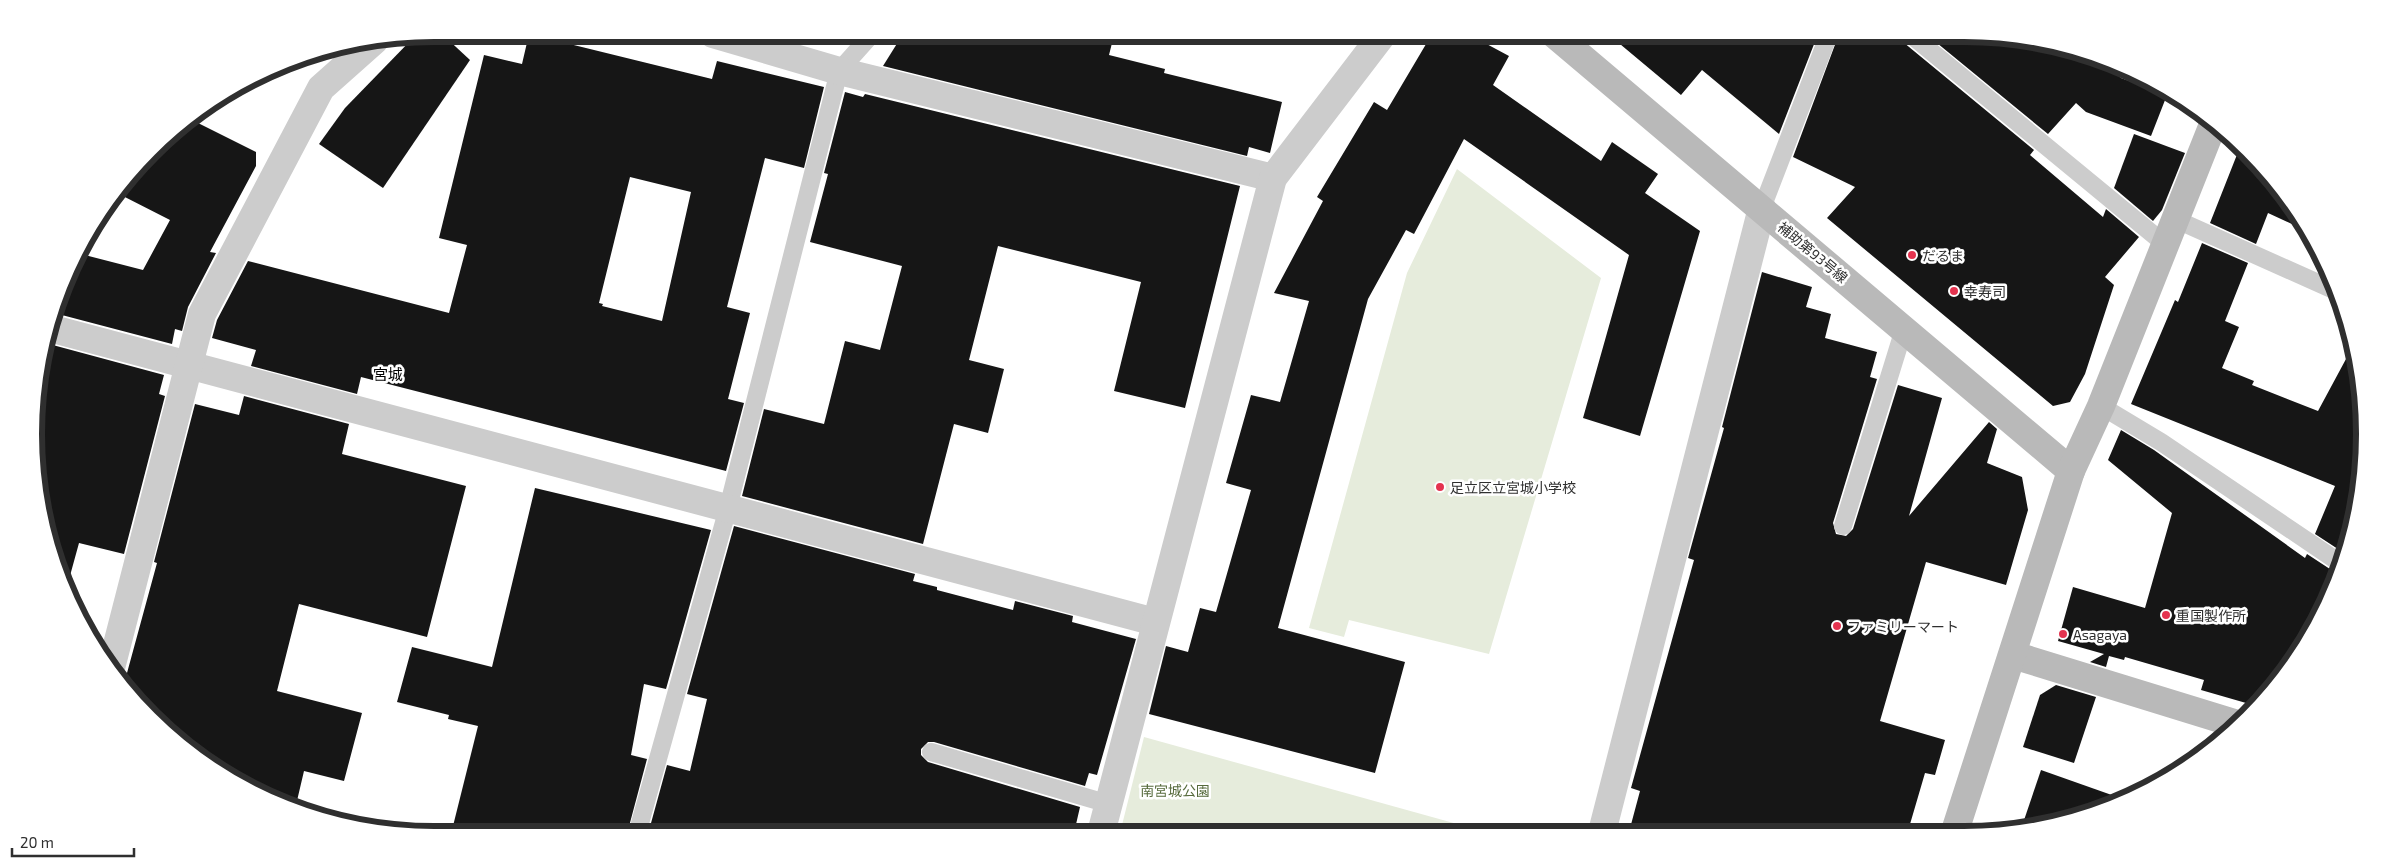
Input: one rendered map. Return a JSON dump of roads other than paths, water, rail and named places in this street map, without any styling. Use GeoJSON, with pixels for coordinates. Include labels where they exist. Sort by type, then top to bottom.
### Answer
{"type":"FeatureCollection","features":[{"type":"Feature","properties":{"kind":"street"},"geometry":{"type":"LineString","coordinates":[[740,42],[839,71],[1273,178]]}},
{"type":"Feature","properties":{"kind":"street"},"geometry":{"type":"LineString","coordinates":[[1103,826],[1273,178],[1377,42]]}},
{"type":"Feature","properties":{"kind":"street","name":"補助第93号線"},"geometry":{"type":"LineString","coordinates":[[1564,42],[2071,471]]}},
{"type":"Feature","properties":{"kind":"street"},"geometry":{"type":"LineString","coordinates":[[113,659],[202,314],[321,88],[365,49]]}},
{"type":"Feature","properties":{"kind":"street"},"geometry":{"type":"LineString","coordinates":[[1957,826],[2014,655],[2071,471],[2101,406],[2177,220],[2211,130]]}},
{"type":"Feature","properties":{"kind":"street"},"geometry":{"type":"LineString","coordinates":[[1604,826],[1762,208]]}},
{"type":"Feature","properties":{"kind":"street"},"geometry":{"type":"LineString","coordinates":[[57,329],[1156,622]]}},
{"type":"Feature","properties":{"kind":"street"},"geometry":{"type":"LineString","coordinates":[[2014,655],[2229,722]]}},
{"type":"Feature","properties":{"kind":"lane"},"geometry":{"type":"LineString","coordinates":[[639,826],[728,508],[839,71],[865,42]]}},
{"type":"Feature","properties":{"kind":"lane"},"geometry":{"type":"LineString","coordinates":[[1762,208],[1826,42]]}},
{"type":"Feature","properties":{"kind":"lane"},"geometry":{"type":"LineString","coordinates":[[1920,42],[2166,245]]}},
{"type":"Feature","properties":{"kind":"lane"},"geometry":{"type":"LineString","coordinates":[[2177,220],[2327,287]]}},
{"type":"Feature","properties":{"kind":"lane"},"geometry":{"type":"LineString","coordinates":[[1843,526],[1904,329]]}},
{"type":"Feature","properties":{"kind":"lane"},"geometry":{"type":"LineString","coordinates":[[2101,406],[2161,442],[2335,560]]}},
{"type":"Feature","properties":{"kind":"lane"},"geometry":{"type":"LineString","coordinates":[[931,752],[1108,804]]}},
{"type":"Feature","properties":{"kind":"place","name":"だるま"},"geometry":{"type":"Point","coordinates":[1912,255]}},
{"type":"Feature","properties":{"kind":"place","name":"幸寿司"},"geometry":{"type":"Point","coordinates":[1954,291]}},
{"type":"Feature","properties":{"kind":"place","name":"足立区立宮城小学校"},"geometry":{"type":"Point","coordinates":[1440,487]}},
{"type":"Feature","properties":{"kind":"place","name":"重国製作所"},"geometry":{"type":"Point","coordinates":[2166,615]}},
{"type":"Feature","properties":{"kind":"place","name":"ファミリーマート"},"geometry":{"type":"Point","coordinates":[1837,626]}},
{"type":"Feature","properties":{"kind":"place","name":"Asagaya"},"geometry":{"type":"Point","coordinates":[2063,634]}},
{"type":"Feature","properties":{"kind":"district","name":"宮城"},"geometry":{"type":"Point","coordinates":[388,374]}},
{"type":"Feature","properties":{"kind":"park label","name":"南宮城公園"},"geometry":{"type":"Point","coordinates":[1175,790]}}]}
